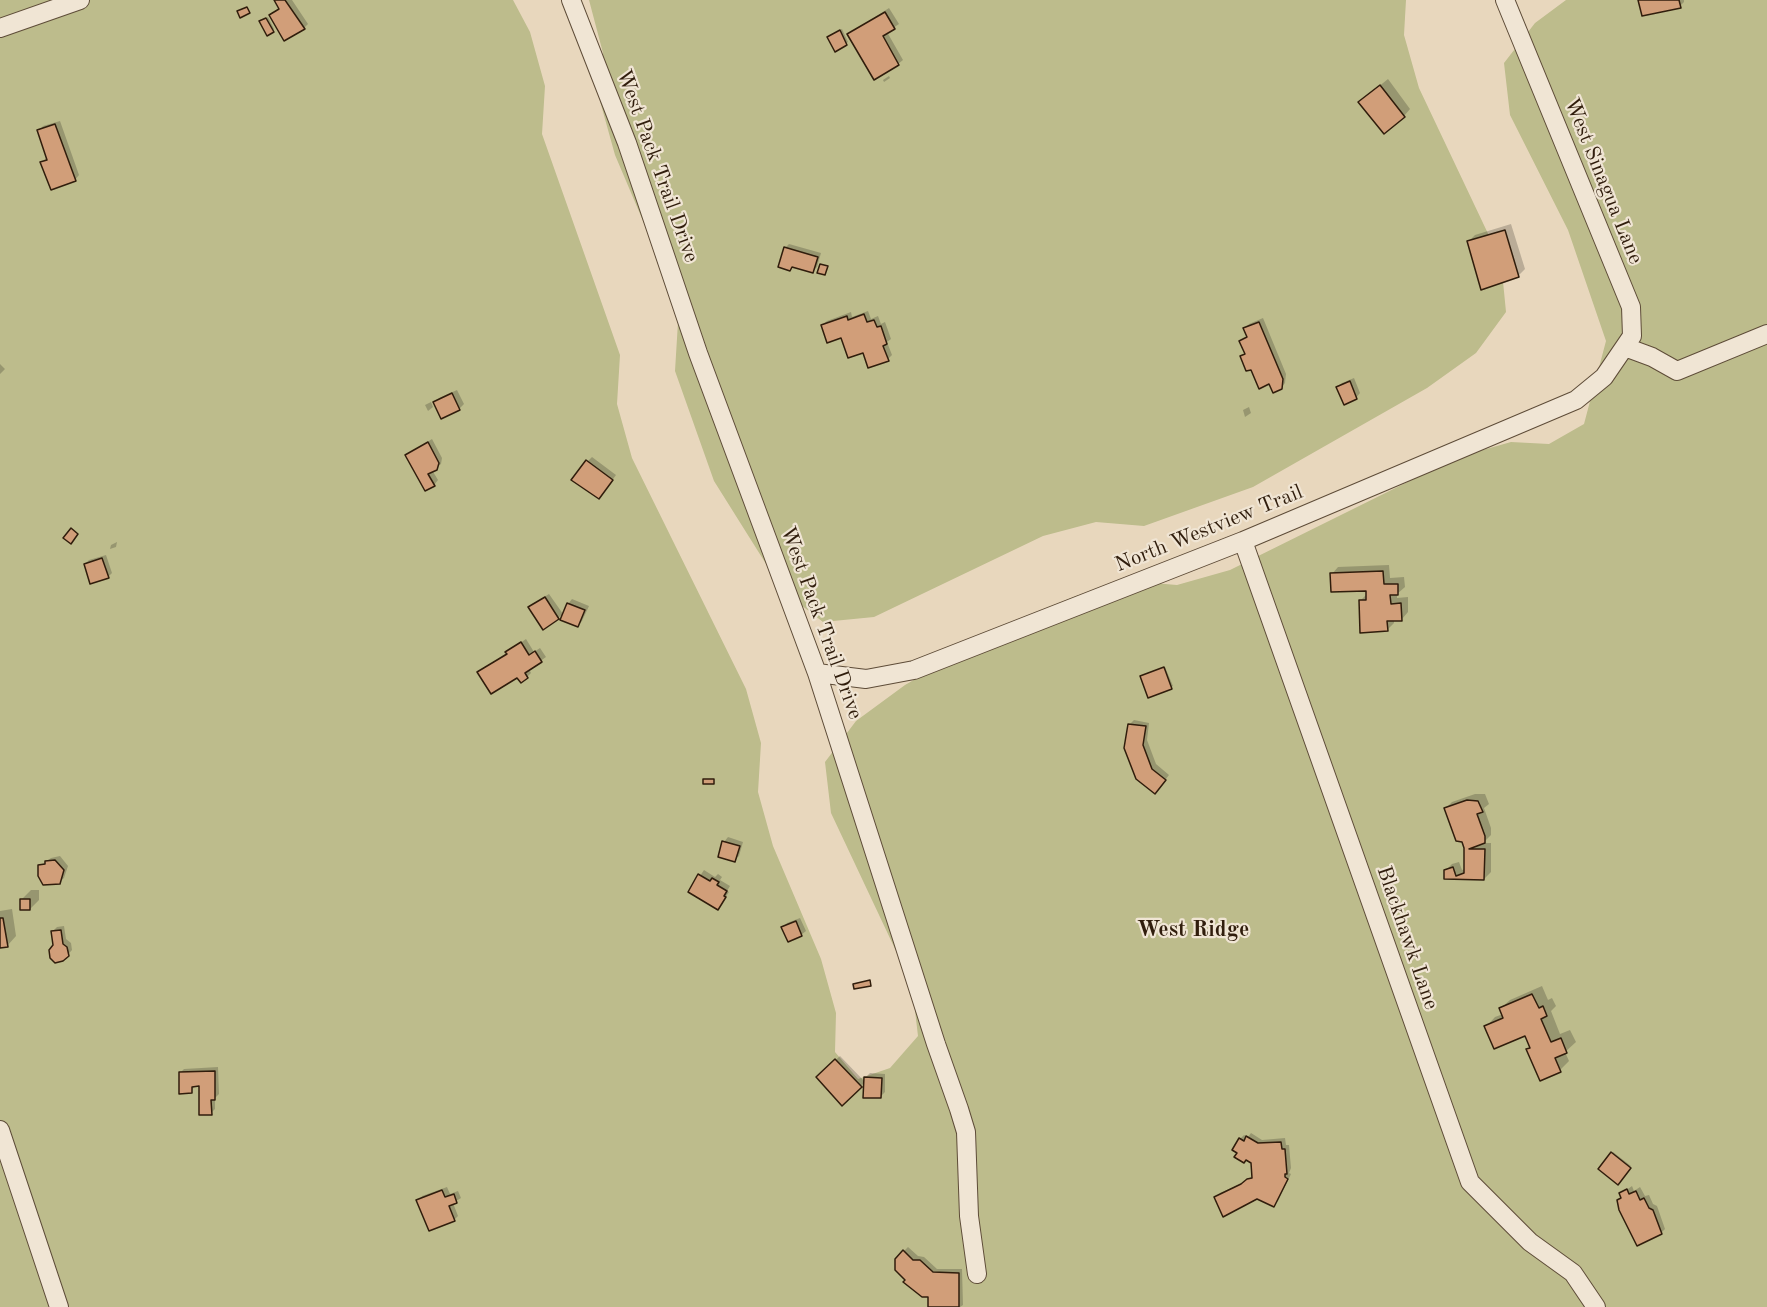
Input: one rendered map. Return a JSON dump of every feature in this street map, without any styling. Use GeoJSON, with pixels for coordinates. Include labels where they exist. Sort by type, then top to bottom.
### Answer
{"type":"FeatureCollection","features":[{"type":"Feature","properties":{"kind":"street"},"geometry":{"type":"LineString","coordinates":[[0,28],[80,0]]}},
{"type":"Feature","properties":{"kind":"street","name":"West Pack Trail Drive"},"geometry":{"type":"LineString","coordinates":[[571,0],[627,143],[698,353],[817,673],[966,1132],[969,1216],[977,1274]]}},
{"type":"Feature","properties":{"kind":"street","name":"West Sinagua Lane"},"geometry":{"type":"LineString","coordinates":[[1504,0],[1631,307],[1632,336],[1604,376]]}},
{"type":"Feature","properties":{"kind":"street"},"geometry":{"type":"LineString","coordinates":[[1625,347],[1652,357],[1677,371],[1767,334]]}},
{"type":"Feature","properties":{"kind":"street","name":"North Westview Trail"},"geometry":{"type":"LineString","coordinates":[[817,673],[866,679],[914,670],[1243,541],[1576,400],[1604,376]]}},
{"type":"Feature","properties":{"kind":"street","name":"Blackhawk Lane"},"geometry":{"type":"LineString","coordinates":[[1243,541],[1470,1182],[1530,1242],[1573,1274],[1596,1307]]}},
{"type":"Feature","properties":{"kind":"street"},"geometry":{"type":"LineString","coordinates":[[0,1130],[59,1307]]}},
{"type":"Feature","properties":{"kind":"shaded area"},"geometry":{"type":"Polygon","coordinates":[[[0,0],[513,0],[530,32],[545,86],[542,134],[620,355],[617,404],[632,458],[746,689],[761,743],[758,792],[773,846],[821,959],[836,1013],[835,1052],[858,1079],[890,1068],[918,1036],[912,985],[831,813],[825,762],[856,721],[905,685],[1020,619],[1076,596],[1129,581],[1177,585],[1230,570],[1458,457],[1511,442],[1549,444],[1584,424],[1606,341],[1568,230],[1510,115],[1504,63],[1535,23],[1566,0],[1767,0],[1767,1307],[0,1307],[0,0]]]}},
{"type":"Feature","properties":{"kind":"shaded area"},"geometry":{"type":"Polygon","coordinates":[[[589,0],[1406,0],[1404,35],[1419,88],[1501,261],[1506,312],[1476,353],[1427,388],[1253,487],[1144,526],[1096,522],[1043,536],[874,617],[823,622],[783,591],[714,481],[675,371],[678,322],[663,268],[615,155],[600,101],[603,53],[589,0]]]}},
{"type":"Feature","properties":{"kind":"building"},"geometry":{"type":"Polygon","coordinates":[[[274,0],[285,0],[305,29],[284,41],[269,15],[279,9],[274,0]]]}},
{"type":"Feature","properties":{"kind":"building"},"geometry":{"type":"Polygon","coordinates":[[[1638,0],[1679,0],[1681,8],[1642,16],[1638,0]]]}},
{"type":"Feature","properties":{"kind":"building"},"geometry":{"type":"Polygon","coordinates":[[[247,7],[250,13],[240,18],[237,11],[247,7]]]}},
{"type":"Feature","properties":{"kind":"building"},"geometry":{"type":"Polygon","coordinates":[[[885,12],[895,29],[883,36],[899,65],[874,80],[847,34],[885,12]]]}},
{"type":"Feature","properties":{"kind":"building"},"geometry":{"type":"Polygon","coordinates":[[[266,18],[274,32],[267,36],[259,21],[266,18]]]}},
{"type":"Feature","properties":{"kind":"building"},"geometry":{"type":"Polygon","coordinates":[[[840,30],[847,45],[835,52],[827,37],[840,30]]]}},
{"type":"Feature","properties":{"kind":"building"},"geometry":{"type":"Polygon","coordinates":[[[1380,85],[1405,117],[1384,134],[1358,102],[1380,85]]]}},
{"type":"Feature","properties":{"kind":"building"},"geometry":{"type":"Polygon","coordinates":[[[55,124],[76,181],[51,190],[40,162],[47,160],[37,130],[55,124]]]}},
{"type":"Feature","properties":{"kind":"building"},"geometry":{"type":"Polygon","coordinates":[[[1505,230],[1519,277],[1481,290],[1467,241],[1505,230]]]}},
{"type":"Feature","properties":{"kind":"building"},"geometry":{"type":"Polygon","coordinates":[[[784,247],[818,257],[813,273],[792,267],[790,271],[778,267],[784,247]]]}},
{"type":"Feature","properties":{"kind":"building"},"geometry":{"type":"Polygon","coordinates":[[[820,264],[828,266],[825,275],[817,273],[820,264]]]}},
{"type":"Feature","properties":{"kind":"building"},"geometry":{"type":"Polygon","coordinates":[[[864,314],[867,322],[874,320],[877,327],[881,326],[887,344],[883,346],[889,361],[868,368],[863,353],[848,358],[841,338],[827,343],[821,325],[847,316],[848,320],[864,314]]]}},
{"type":"Feature","properties":{"kind":"building"},"geometry":{"type":"Polygon","coordinates":[[[1259,322],[1283,379],[1282,389],[1273,393],[1269,384],[1259,389],[1251,370],[1246,371],[1240,356],[1245,354],[1239,341],[1247,337],[1243,328],[1259,322]]]}},
{"type":"Feature","properties":{"kind":"building"},"geometry":{"type":"Polygon","coordinates":[[[1350,381],[1357,399],[1344,405],[1336,387],[1350,381]]]}},
{"type":"Feature","properties":{"kind":"building"},"geometry":{"type":"Polygon","coordinates":[[[452,393],[460,410],[441,419],[433,402],[452,393]]]}},
{"type":"Feature","properties":{"kind":"building"},"geometry":{"type":"Polygon","coordinates":[[[428,442],[439,463],[437,470],[428,474],[435,486],[425,491],[405,455],[428,442]]]}},
{"type":"Feature","properties":{"kind":"building"},"geometry":{"type":"Polygon","coordinates":[[[586,460],[613,480],[599,499],[571,480],[586,460]]]}},
{"type":"Feature","properties":{"kind":"building"},"geometry":{"type":"Polygon","coordinates":[[[71,528],[78,534],[71,544],[63,538],[71,528]]]}},
{"type":"Feature","properties":{"kind":"building"},"geometry":{"type":"Polygon","coordinates":[[[102,558],[109,578],[90,584],[84,564],[102,558]]]}},
{"type":"Feature","properties":{"kind":"building"},"geometry":{"type":"Polygon","coordinates":[[[1383,571],[1384,584],[1398,584],[1398,595],[1390,595],[1391,604],[1401,603],[1402,621],[1387,621],[1388,631],[1360,633],[1359,600],[1366,600],[1366,591],[1331,592],[1330,573],[1383,571]]]}},
{"type":"Feature","properties":{"kind":"building"},"geometry":{"type":"Polygon","coordinates":[[[545,597],[559,619],[543,630],[528,607],[545,597]]]}},
{"type":"Feature","properties":{"kind":"building"},"geometry":{"type":"Polygon","coordinates":[[[567,603],[585,610],[578,627],[560,620],[567,603]]]}},
{"type":"Feature","properties":{"kind":"building"},"geometry":{"type":"Polygon","coordinates":[[[521,642],[529,655],[535,651],[542,662],[525,673],[528,678],[521,683],[517,678],[491,694],[477,672],[507,654],[505,652],[521,642]]]}},
{"type":"Feature","properties":{"kind":"building"},"geometry":{"type":"Polygon","coordinates":[[[1164,667],[1172,689],[1148,698],[1140,676],[1164,667]]]}},
{"type":"Feature","properties":{"kind":"building"},"geometry":{"type":"Polygon","coordinates":[[[1128,724],[1146,726],[1143,745],[1152,769],[1166,780],[1155,794],[1136,779],[1124,748],[1128,724]]]}},
{"type":"Feature","properties":{"kind":"building"},"geometry":{"type":"Polygon","coordinates":[[[703,779],[714,779],[714,784],[703,784],[703,779]]]}},
{"type":"Feature","properties":{"kind":"building"},"geometry":{"type":"Polygon","coordinates":[[[1467,800],[1478,801],[1483,812],[1477,814],[1485,836],[1485,843],[1469,849],[1485,849],[1484,880],[1444,879],[1444,870],[1453,867],[1456,876],[1464,873],[1464,848],[1462,842],[1456,841],[1444,808],[1467,800]]]}},
{"type":"Feature","properties":{"kind":"building"},"geometry":{"type":"Polygon","coordinates":[[[722,841],[740,846],[735,862],[718,857],[722,841]]]}},
{"type":"Feature","properties":{"kind":"building"},"geometry":{"type":"Polygon","coordinates":[[[55,860],[64,870],[60,884],[43,885],[38,876],[38,865],[45,864],[45,861],[55,860]]]}},
{"type":"Feature","properties":{"kind":"building"},"geometry":{"type":"Polygon","coordinates":[[[698,874],[710,881],[712,878],[719,882],[717,885],[727,891],[718,910],[688,892],[698,874]]]}},
{"type":"Feature","properties":{"kind":"building"},"geometry":{"type":"Polygon","coordinates":[[[20,899],[30,899],[30,910],[20,910],[20,899]]]}},
{"type":"Feature","properties":{"kind":"building"},"geometry":{"type":"Polygon","coordinates":[[[0,918],[3,918],[8,947],[0,948],[0,918]]]}},
{"type":"Feature","properties":{"kind":"building"},"geometry":{"type":"Polygon","coordinates":[[[796,921],[802,936],[788,942],[781,927],[796,921]]]}},
{"type":"Feature","properties":{"kind":"building"},"geometry":{"type":"Polygon","coordinates":[[[61,930],[63,944],[67,947],[69,956],[55,963],[50,958],[49,950],[53,945],[51,931],[61,930]]]}},
{"type":"Feature","properties":{"kind":"building"},"geometry":{"type":"Polygon","coordinates":[[[870,980],[871,986],[854,989],[853,984],[870,980]]]}},
{"type":"Feature","properties":{"kind":"building"},"geometry":{"type":"Polygon","coordinates":[[[1532,994],[1539,1008],[1543,1006],[1547,1016],[1541,1019],[1551,1042],[1561,1038],[1567,1053],[1555,1058],[1561,1072],[1540,1081],[1526,1049],[1530,1048],[1525,1036],[1494,1049],[1484,1026],[1503,1018],[1499,1008],[1532,994]]]}},
{"type":"Feature","properties":{"kind":"building"},"geometry":{"type":"Polygon","coordinates":[[[835,1059],[862,1087],[842,1106],[816,1077],[835,1059]]]}},
{"type":"Feature","properties":{"kind":"building"},"geometry":{"type":"Polygon","coordinates":[[[215,1071],[215,1100],[211,1100],[212,1115],[199,1115],[199,1086],[192,1087],[192,1093],[179,1094],[179,1072],[215,1071]]]}},
{"type":"Feature","properties":{"kind":"building"},"geometry":{"type":"Polygon","coordinates":[[[864,1077],[882,1078],[881,1098],[863,1098],[864,1077]]]}},
{"type":"Feature","properties":{"kind":"building"},"geometry":{"type":"Polygon","coordinates":[[[1246,1136],[1258,1143],[1281,1142],[1282,1149],[1285,1149],[1287,1174],[1285,1177],[1288,1179],[1274,1207],[1257,1199],[1223,1217],[1214,1197],[1252,1178],[1251,1163],[1246,1160],[1244,1163],[1234,1157],[1237,1153],[1232,1150],[1239,1138],[1244,1141],[1246,1136]]]}},
{"type":"Feature","properties":{"kind":"building"},"geometry":{"type":"Polygon","coordinates":[[[1611,1152],[1631,1168],[1618,1185],[1598,1169],[1611,1152]]]}},
{"type":"Feature","properties":{"kind":"building"},"geometry":{"type":"Polygon","coordinates":[[[1627,1189],[1629,1194],[1636,1191],[1640,1200],[1644,1198],[1649,1208],[1653,1210],[1662,1234],[1637,1246],[1619,1210],[1617,1200],[1621,1198],[1619,1193],[1627,1189]]]}},
{"type":"Feature","properties":{"kind":"building"},"geometry":{"type":"Polygon","coordinates":[[[442,1190],[445,1197],[454,1194],[457,1203],[449,1206],[455,1221],[429,1231],[416,1200],[442,1190]]]}},
{"type":"Feature","properties":{"kind":"building"},"geometry":{"type":"Polygon","coordinates":[[[903,1250],[913,1260],[920,1260],[933,1272],[959,1273],[959,1307],[928,1307],[928,1297],[922,1297],[903,1282],[905,1280],[895,1270],[895,1259],[903,1250]]]}},
{"type":"Feature","properties":{"kind":"district","name":"West Ridge"},"geometry":{"type":"Point","coordinates":[1193,930]}}]}
